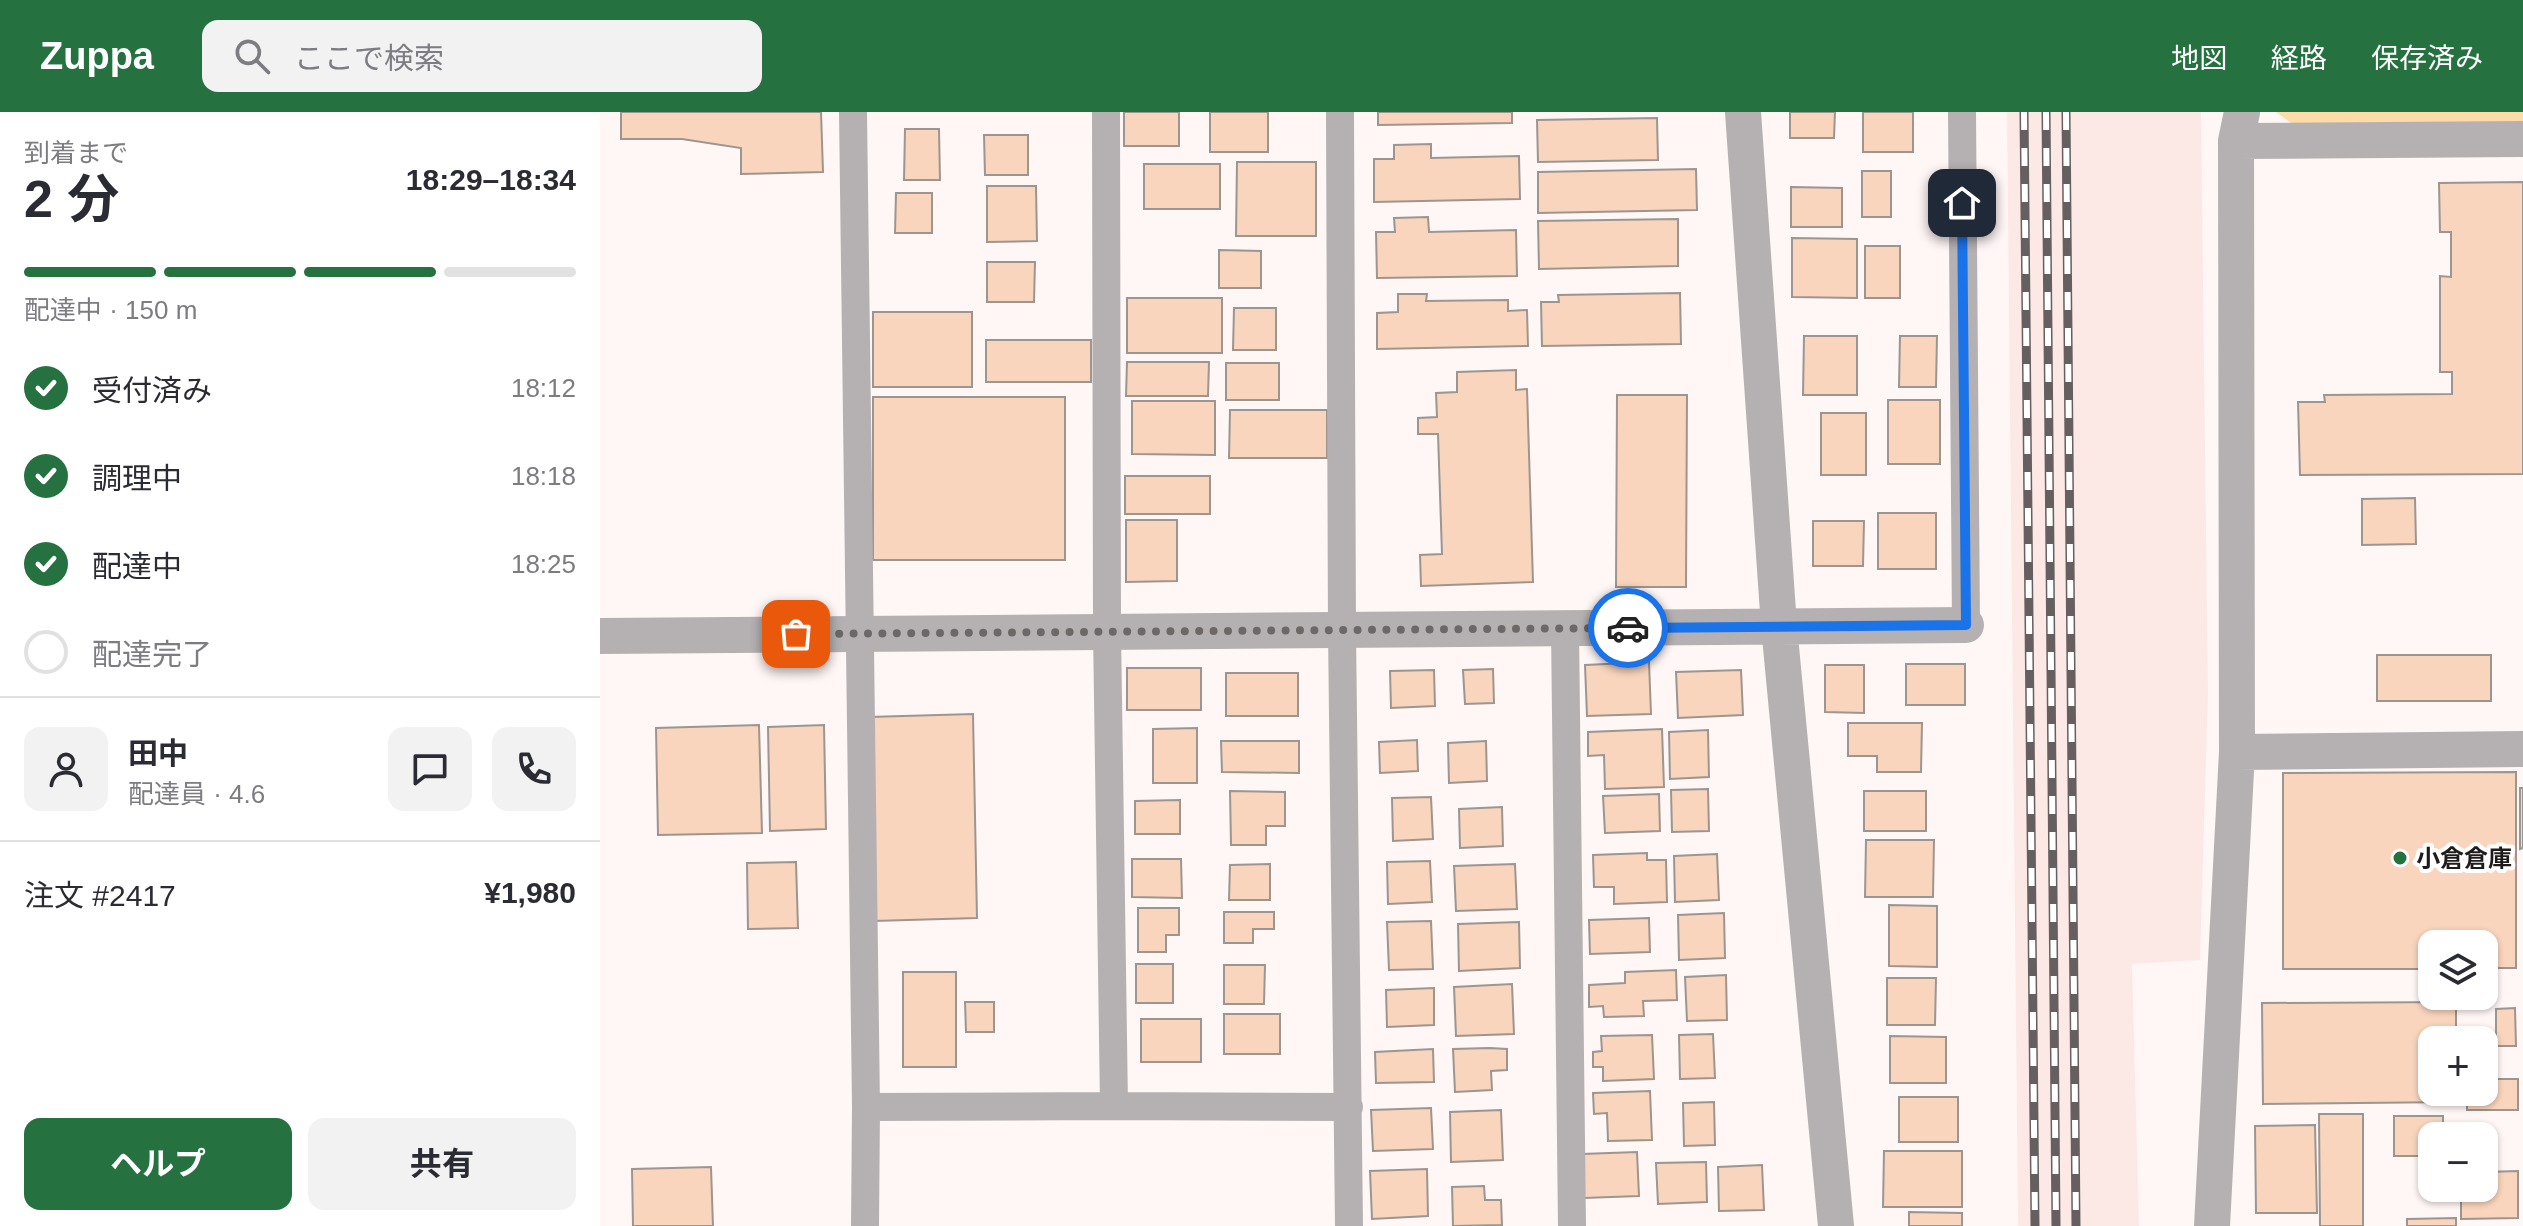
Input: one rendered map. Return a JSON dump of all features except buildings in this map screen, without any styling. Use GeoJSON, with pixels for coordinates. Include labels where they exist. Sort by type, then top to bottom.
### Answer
{"type":"FeatureCollection","features":[{"type":"Feature","properties":{"kind":"street"},"geometry":{"type":"LineString","coordinates":[[853,112],[865,1226]]}},
{"type":"Feature","properties":{"kind":"street"},"geometry":{"type":"LineString","coordinates":[[1106,112],[1107,630],[1114,1106]]}},
{"type":"Feature","properties":{"kind":"street"},"geometry":{"type":"LineString","coordinates":[[1340,112],[1349,1226]]}},
{"type":"Feature","properties":{"kind":"street"},"geometry":{"type":"LineString","coordinates":[[1743,112],[1779,626],[1836,1226]]}},
{"type":"Feature","properties":{"kind":"street"},"geometry":{"type":"LineString","coordinates":[[600,636],[1966,625],[1962,112]]}},
{"type":"Feature","properties":{"kind":"street"},"geometry":{"type":"LineString","coordinates":[[2212,1226],[2237,752],[2239,127],[2523,139]]}},
{"type":"Feature","properties":{"kind":"street"},"geometry":{"type":"LineString","coordinates":[[1565,629],[1572,1226]]}},
{"type":"Feature","properties":{"kind":"street"},"geometry":{"type":"LineString","coordinates":[[2237,752],[2523,749]]}},
{"type":"Feature","properties":{"kind":"street"},"geometry":{"type":"LineString","coordinates":[[866,1107],[1349,1107]]}},
{"type":"Feature","properties":{"kind":"shaded area"},"geometry":{"type":"Polygon","coordinates":[[[2007,112],[2201,112],[2208,694],[2200,960],[2132,964],[2139,1226],[2018,1226],[2007,112]]]}},
{"type":"Feature","properties":{"kind":"shaded area"},"geometry":{"type":"Polygon","coordinates":[[[2276,112],[2523,112],[2523,123],[2294,125],[2276,112]]]}},
{"type":"Feature","properties":{"kind":"railway"},"geometry":{"type":"LineString","coordinates":[[2024,112],[2035,1226]]}},
{"type":"Feature","properties":{"kind":"railway"},"geometry":{"type":"LineString","coordinates":[[2046,112],[2056,1226]]}},
{"type":"Feature","properties":{"kind":"railway"},"geometry":{"type":"LineString","coordinates":[[2066,112],[2076,1226]]}},
{"type":"Feature","properties":{"kind":"way so far"},"geometry":{"type":"LineString","coordinates":[[796,634],[1628,628]]}},
{"type":"Feature","properties":{"kind":"place","name":"小倉倉庫"},"geometry":{"type":"Point","coordinates":[2400,858]}},
{"type":"Feature","properties":{"kind":"route"},"geometry":{"type":"LineString","coordinates":[[1628,628],[1966,625],[1962,203]]}}]}
